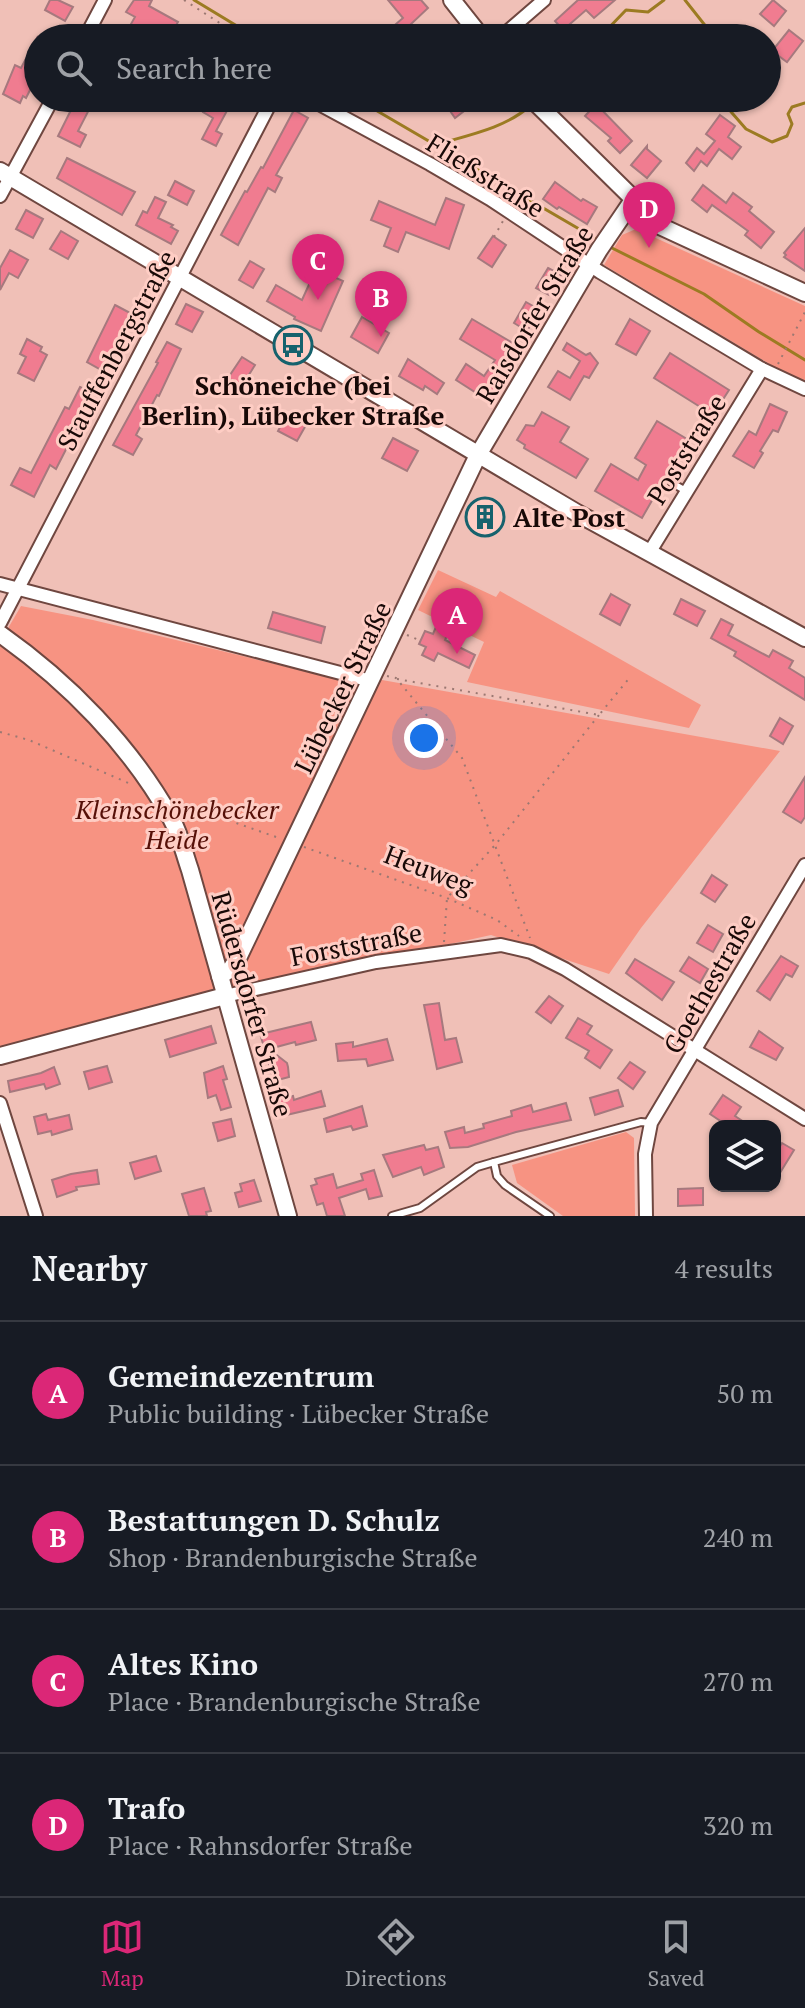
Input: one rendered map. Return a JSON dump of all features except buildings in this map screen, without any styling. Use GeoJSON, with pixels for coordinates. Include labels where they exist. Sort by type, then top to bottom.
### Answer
{"type":"FeatureCollection","features":[{"type":"Feature","properties":{"kind":"street"},"geometry":{"type":"LineString","coordinates":[[92,24],[105,0]]}},
{"type":"Feature","properties":{"kind":"street"},"geometry":{"type":"LineString","coordinates":[[452,0],[471,24]]}},
{"type":"Feature","properties":{"kind":"street"},"geometry":{"type":"LineString","coordinates":[[516,24],[544,0]]}},
{"type":"Feature","properties":{"kind":"street"},"geometry":{"type":"LineString","coordinates":[[0,196],[5,174],[44,112]]}},
{"type":"Feature","properties":{"kind":"street","name":"Stauffenbergstraße"},"geometry":{"type":"LineString","coordinates":[[0,623],[266,112]]}},
{"type":"Feature","properties":{"kind":"street","name":"Fließstraße"},"geometry":{"type":"LineString","coordinates":[[333,112],[478,192],[590,266],[762,369],[805,389]]}},
{"type":"Feature","properties":{"kind":"street"},"geometry":{"type":"LineString","coordinates":[[545,112],[662,227],[805,293]]}},
{"type":"Feature","properties":{"kind":"street"},"geometry":{"type":"LineString","coordinates":[[5,174],[478,455],[805,638]]}},
{"type":"Feature","properties":{"kind":"street","name":"Raisdorfer Straße"},"geometry":{"type":"LineString","coordinates":[[478,455],[608,235],[633,200]]}},
{"type":"Feature","properties":{"kind":"street","name":"Poststraße"},"geometry":{"type":"LineString","coordinates":[[649,553],[762,369]]}},
{"type":"Feature","properties":{"kind":"street","name":"Lübecker Straße"},"geometry":{"type":"LineString","coordinates":[[220,976],[231,969],[478,455]]}},
{"type":"Feature","properties":{"kind":"street"},"geometry":{"type":"LineString","coordinates":[[0,584],[373,677]]}},
{"type":"Feature","properties":{"kind":"street","name":"Rüdersdorfer Straße"},"geometry":{"type":"LineString","coordinates":[[0,634],[96,716],[172,820],[181,842],[288,1216]]}},
{"type":"Feature","properties":{"kind":"street","name":"Goethestraße"},"geometry":{"type":"LineString","coordinates":[[646,1216],[645,1154],[651,1123],[693,1048],[804,869]]}},
{"type":"Feature","properties":{"kind":"street","name":"Forststraße"},"geometry":{"type":"LineString","coordinates":[[0,1056],[225,996],[376,962],[501,945],[536,954]]}},
{"type":"Feature","properties":{"kind":"street"},"geometry":{"type":"LineString","coordinates":[[536,954],[805,1119]]}},
{"type":"Feature","properties":{"kind":"street"},"geometry":{"type":"LineString","coordinates":[[0,1103],[36,1216]]}},
{"type":"Feature","properties":{"kind":"lane"},"geometry":{"type":"LineString","coordinates":[[672,483],[686,491]]}},
{"type":"Feature","properties":{"kind":"lane"},"geometry":{"type":"LineString","coordinates":[[392,1216],[420,1208],[477,1167],[641,1122],[651,1123]]}},
{"type":"Feature","properties":{"kind":"lane"},"geometry":{"type":"LineString","coordinates":[[494,1162],[497,1176],[505,1185],[550,1216]]}},
{"type":"Feature","properties":{"kind":"path"},"geometry":{"type":"LineString","coordinates":[[184,0],[221,24]]}},
{"type":"Feature","properties":{"kind":"path"},"geometry":{"type":"LineString","coordinates":[[494,237],[502,223]]}},
{"type":"Feature","properties":{"kind":"path"},"geometry":{"type":"LineString","coordinates":[[782,358],[805,312]]}},
{"type":"Feature","properties":{"kind":"path"},"geometry":{"type":"LineString","coordinates":[[443,952],[447,898],[496,844],[631,676]]}},
{"type":"Feature","properties":{"kind":"path"},"geometry":{"type":"LineString","coordinates":[[373,677],[396,678],[599,715]]}},
{"type":"Feature","properties":{"kind":"path"},"geometry":{"type":"LineString","coordinates":[[396,678],[462,758],[536,954]]}},
{"type":"Feature","properties":{"kind":"path","name":"Heuweg"},"geometry":{"type":"LineString","coordinates":[[0,732],[29,740],[156,795],[447,898],[497,920],[515,932],[536,954]]}},
{"type":"Feature","properties":{"kind":"green space"},"geometry":{"type":"Polygon","coordinates":[[[636,229],[805,306],[805,382],[781,371],[604,265],[622,235],[636,229]]]}},
{"type":"Feature","properties":{"kind":"green space"},"geometry":{"type":"Polygon","coordinates":[[[438,570],[496,597],[500,591],[701,705],[689,728],[467,682],[484,642],[418,610],[438,570]]]}},
{"type":"Feature","properties":{"kind":"green space","name":"Kleinschönebecker Heide"},"geometry":{"type":"Polygon","coordinates":[[[21,606],[93,620],[358,684],[382,680],[780,751],[641,928],[609,974],[491,935],[132,1014],[0,1053],[0,642],[21,606]]]}},
{"type":"Feature","properties":{"kind":"green space"},"geometry":{"type":"Polygon","coordinates":[[[626,1132],[634,1138],[635,1216],[563,1216],[517,1183],[512,1165],[626,1132]]]}},
{"type":"Feature","properties":{"kind":"waterway"},"geometry":{"type":"LineString","coordinates":[[194,0],[234,24]]}},
{"type":"Feature","properties":{"kind":"waterway"},"geometry":{"type":"LineString","coordinates":[[612,24],[626,10],[648,12],[664,0]]}},
{"type":"Feature","properties":{"kind":"waterway"},"geometry":{"type":"LineString","coordinates":[[685,0],[704,24]]}},
{"type":"Feature","properties":{"kind":"waterway"},"geometry":{"type":"LineString","coordinates":[[731,112],[746,129],[772,142],[787,136],[792,124],[788,114],[792,107],[805,103]]}},
{"type":"Feature","properties":{"kind":"waterway"},"geometry":{"type":"LineString","coordinates":[[379,112],[598,240]]}},
{"type":"Feature","properties":{"kind":"waterway"},"geometry":{"type":"LineString","coordinates":[[438,144],[498,125],[522,112]]}},
{"type":"Feature","properties":{"kind":"waterway"},"geometry":{"type":"LineString","coordinates":[[608,246],[704,294],[805,360]]}},
{"type":"Feature","properties":{"kind":"place","name":"Trafo"},"geometry":{"type":"Point","coordinates":[649,248]}},
{"type":"Feature","properties":{"kind":"place","name":"Altes Kino"},"geometry":{"type":"Point","coordinates":[318,300]}},
{"type":"Feature","properties":{"kind":"place","name":"Bestattungen D. Schulz"},"geometry":{"type":"Point","coordinates":[381,337]}},
{"type":"Feature","properties":{"kind":"place","name":"Schöneiche (bei Berlin), Lübecker Straße"},"geometry":{"type":"Point","coordinates":[293,345]}},
{"type":"Feature","properties":{"kind":"place","name":"Alte Post"},"geometry":{"type":"Point","coordinates":[485,517]}},
{"type":"Feature","properties":{"kind":"place","name":"Gemeindezentrum"},"geometry":{"type":"Point","coordinates":[457,654]}}]}
